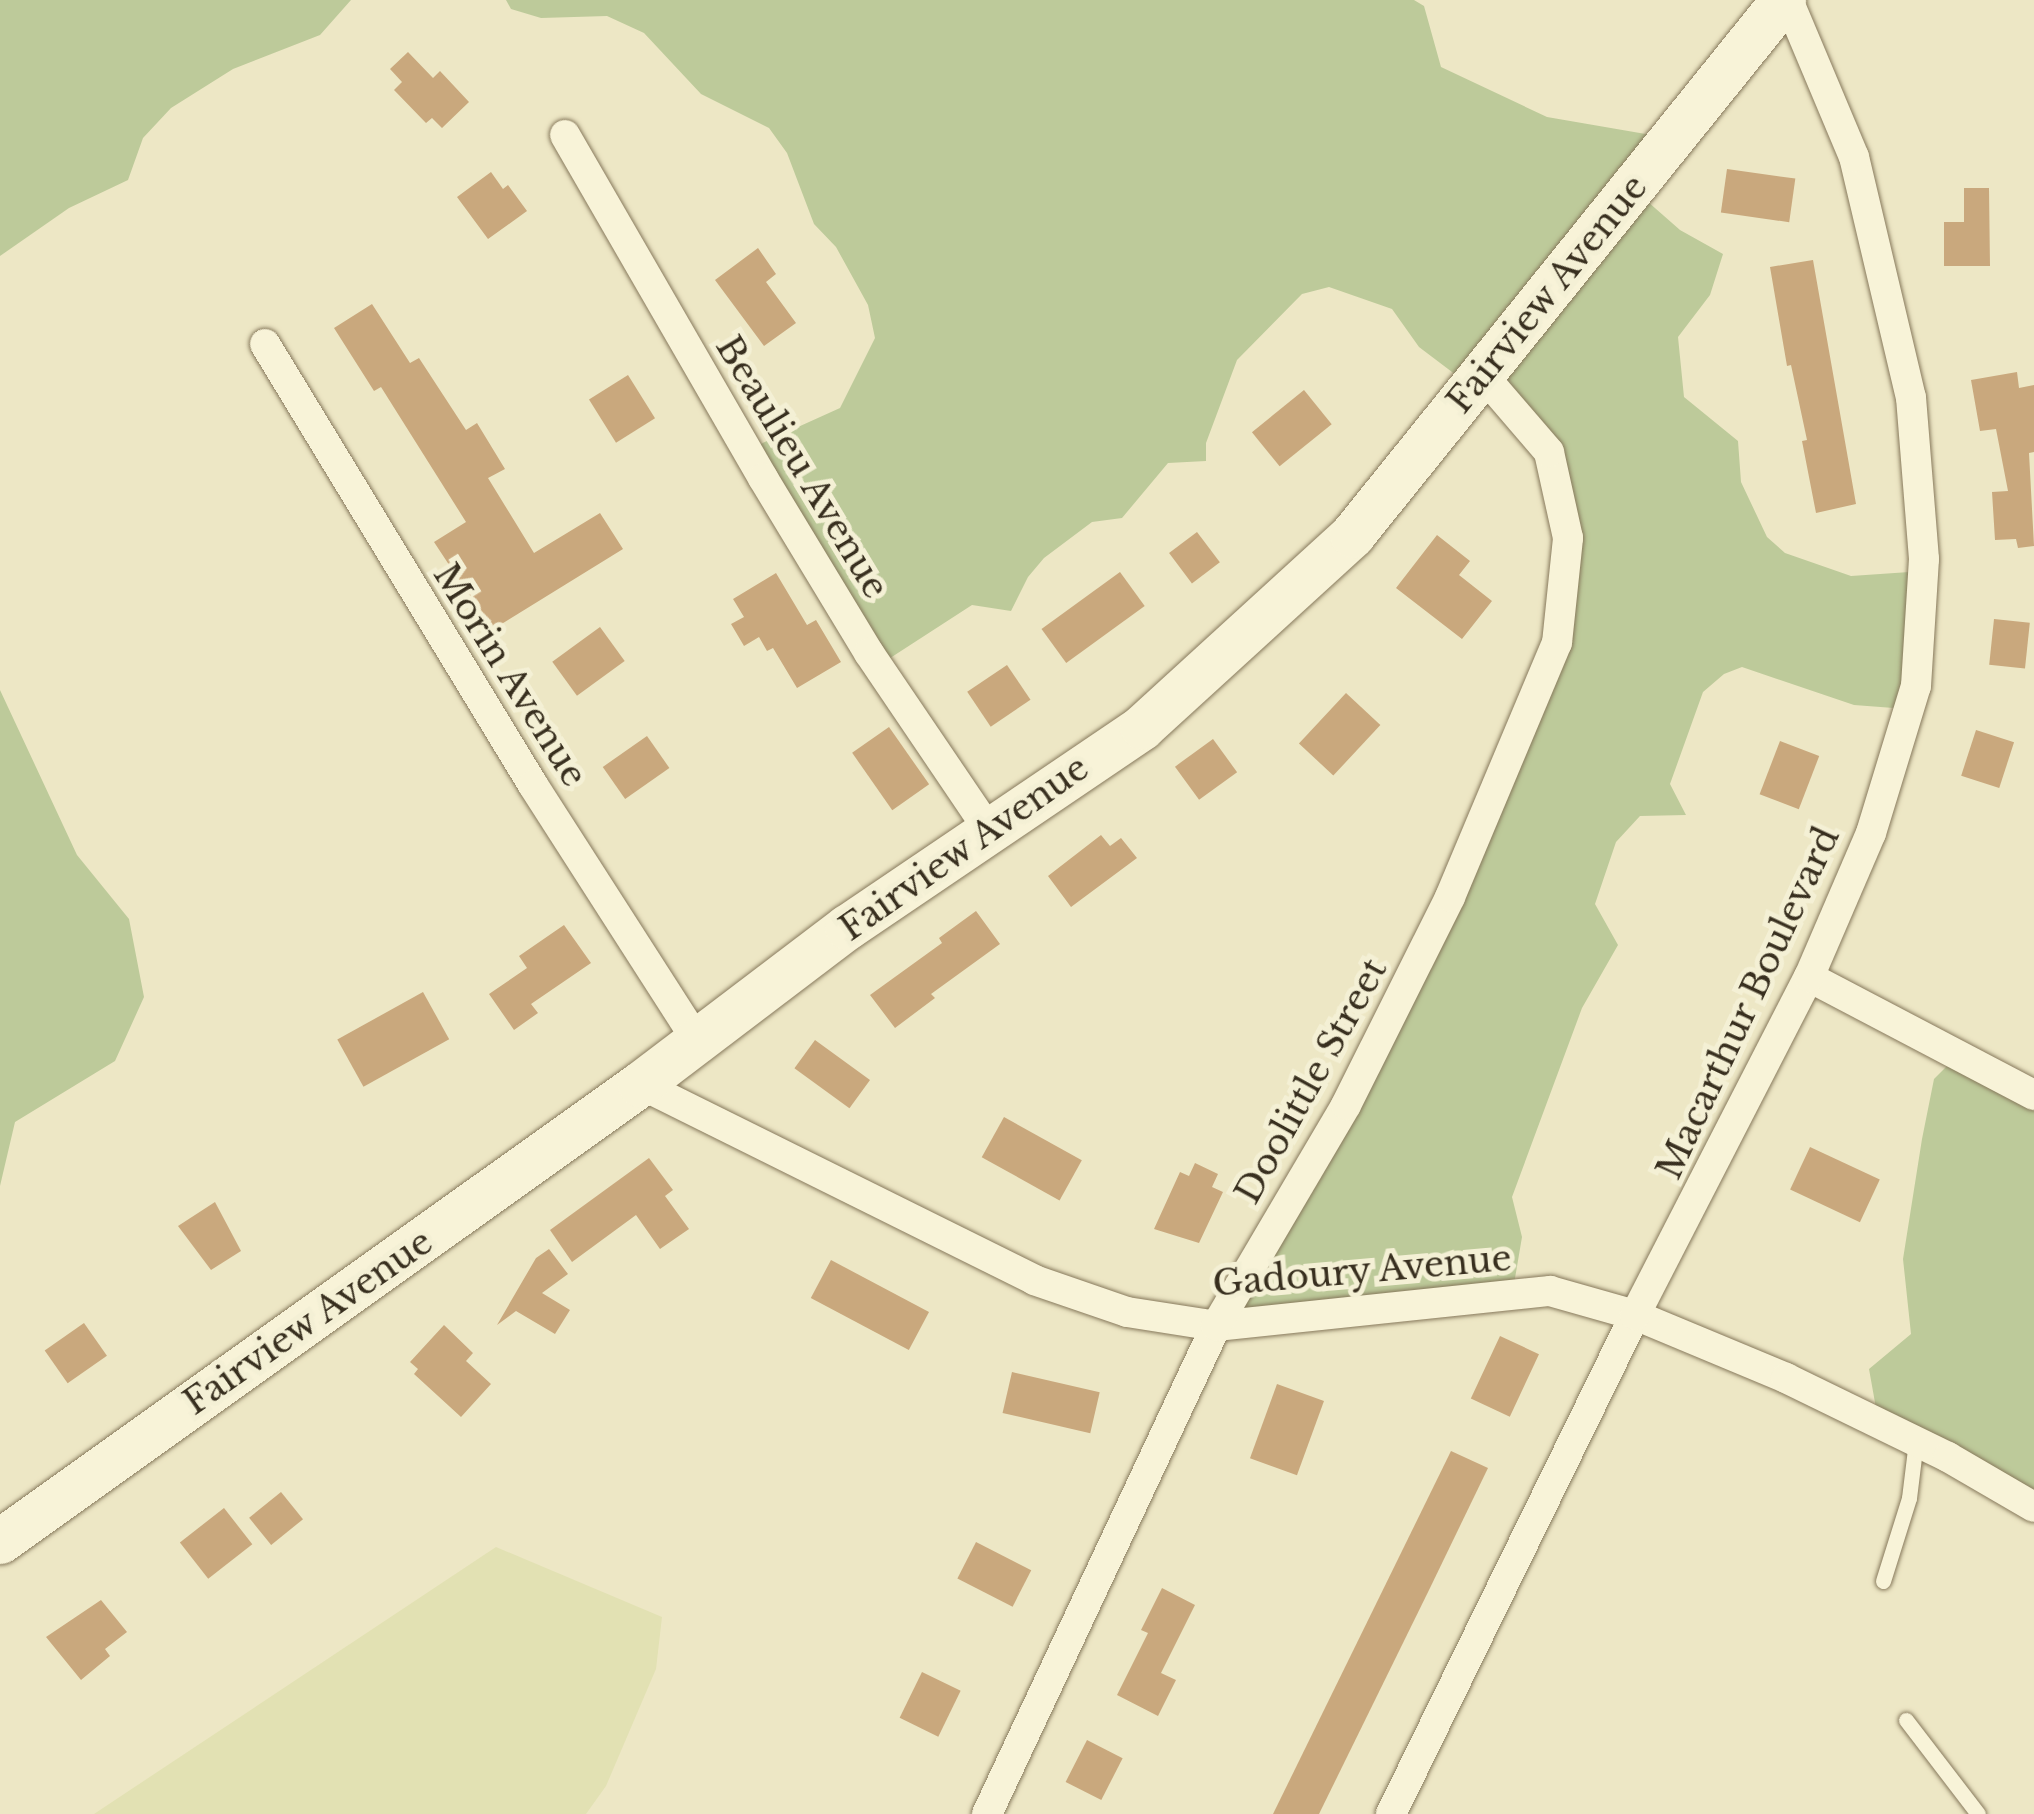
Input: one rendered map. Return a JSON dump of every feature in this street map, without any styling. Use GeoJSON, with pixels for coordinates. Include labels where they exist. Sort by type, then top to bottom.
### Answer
{"type":"FeatureCollection","features":[{"type":"Feature","properties":{"kind":"main road","name":"Fairview Avenue"},"geometry":{"type":"LineString","coordinates":[[0,1541],[698,1042],[847,927],[1142,727],[1242,640],[1352,535],[1786,0]]}},
{"type":"Feature","properties":{"kind":"street","name":"Macarthur Boulevard"},"geometry":{"type":"LineString","coordinates":[[1391,1814],[1636,1315],[1809,976],[1871,832],[1916,686],[1924,559],[1910,398],[1854,158],[1786,0]]}},
{"type":"Feature","properties":{"kind":"street","name":"Beaulieu Avenue"},"geometry":{"type":"LineString","coordinates":[[565,135],[762,478],[869,653],[988,829]]}},
{"type":"Feature","properties":{"kind":"street","name":"Morin Avenue"},"geometry":{"type":"LineString","coordinates":[[264,344],[533,785],[698,1042]]}},
{"type":"Feature","properties":{"kind":"street","name":"Doolittle Street"},"geometry":{"type":"LineString","coordinates":[[987,1814],[1216,1326],[1346,1105],[1450,897],[1557,643],[1568,538],[1549,452],[1482,374]]}},
{"type":"Feature","properties":{"kind":"street"},"geometry":{"type":"LineString","coordinates":[[1809,976],[2034,1095]]}},
{"type":"Feature","properties":{"kind":"street","name":"Gadoury Avenue"},"geometry":{"type":"LineString","coordinates":[[640,1084],[1034,1280],[1126,1312],[1216,1326],[1550,1291],[1636,1315],[1786,1378],[1916,1441],[2034,1508]]}},
{"type":"Feature","properties":{"kind":"lane"},"geometry":{"type":"LineString","coordinates":[[1882,1581],[1909,1498],[1916,1441]]}},
{"type":"Feature","properties":{"kind":"lane"},"geometry":{"type":"LineString","coordinates":[[1906,1720],[1978,1814]]}},
{"type":"Feature","properties":{"kind":"green space"},"geometry":{"type":"Polygon","coordinates":[[[0,0],[351,0],[320,35],[233,69],[171,108],[143,138],[128,180],[69,208],[0,256],[0,0]]]}},
{"type":"Feature","properties":{"kind":"green space"},"geometry":{"type":"Polygon","coordinates":[[[506,0],[1414,0],[1424,6],[1441,67],[1547,117],[1663,137],[1639,194],[1680,230],[1723,254],[1710,295],[1678,337],[1684,397],[1738,441],[1741,482],[1767,537],[1785,553],[1851,576],[1924,571],[1907,709],[1854,705],[1742,667],[1724,674],[1703,692],[1670,784],[1686,815],[1640,816],[1616,842],[1595,904],[1618,945],[1582,1008],[1512,1197],[1522,1237],[1513,1290],[1226,1316],[1550,667],[1572,533],[1543,441],[1419,347],[1392,309],[1329,287],[1302,294],[1237,360],[1206,443],[1206,461],[1168,463],[1122,518],[1092,522],[1044,558],[1028,577],[1011,611],[972,605],[884,662],[754,447],[840,408],[875,338],[868,305],[836,247],[814,224],[787,153],[769,128],[701,94],[644,33],[607,16],[541,18],[511,9],[506,0]]]}},
{"type":"Feature","properties":{"kind":"green space"},"geometry":{"type":"Polygon","coordinates":[[[0,690],[77,855],[129,919],[144,997],[115,1061],[15,1122],[0,1186],[0,690]]]}},
{"type":"Feature","properties":{"kind":"green space"},"geometry":{"type":"Polygon","coordinates":[[[1959,1054],[2034,1093],[2034,1503],[1879,1425],[1869,1369],[1911,1334],[1903,1259],[1922,1139],[1934,1079],[1959,1054]]]}},
{"type":"Feature","properties":{"kind":"green space"},"geometry":{"type":"Polygon","coordinates":[[[496,1547],[662,1617],[656,1669],[606,1786],[586,1814],[94,1814],[496,1547]]]}},
{"type":"Feature","properties":{"kind":"building"},"geometry":{"type":"Polygon","coordinates":[[[408,52],[433,78],[440,71],[469,102],[442,128],[432,118],[426,123],[394,90],[402,82],[390,69],[408,52]]]}},
{"type":"Feature","properties":{"kind":"building"},"geometry":{"type":"Polygon","coordinates":[[[1727,169],[1795,179],[1789,222],[1721,213],[1727,169]]]}},
{"type":"Feature","properties":{"kind":"building"},"geometry":{"type":"Polygon","coordinates":[[[491,172],[503,189],[508,185],[527,211],[488,239],[457,197],[491,172]]]}},
{"type":"Feature","properties":{"kind":"building"},"geometry":{"type":"Polygon","coordinates":[[[1964,188],[1989,188],[1990,266],[1944,266],[1944,222],[1964,222],[1964,188]]]}},
{"type":"Feature","properties":{"kind":"building"},"geometry":{"type":"Polygon","coordinates":[[[758,248],[776,274],[766,282],[796,323],[764,346],[715,280],[758,248]]]}},
{"type":"Feature","properties":{"kind":"building"},"geometry":{"type":"Polygon","coordinates":[[[1813,260],[1856,504],[1816,513],[1802,441],[1807,440],[1791,365],[1787,366],[1770,267],[1813,260]]]}},
{"type":"Feature","properties":{"kind":"building"},"geometry":{"type":"Polygon","coordinates":[[[372,304],[410,363],[419,358],[466,430],[477,423],[505,469],[488,478],[534,553],[600,513],[623,549],[492,630],[434,542],[466,522],[381,387],[374,391],[334,328],[372,304]]]}},
{"type":"Feature","properties":{"kind":"building"},"geometry":{"type":"Polygon","coordinates":[[[2017,372],[2019,388],[2034,385],[2034,452],[2029,453],[2034,546],[2018,548],[2016,539],[1995,540],[1992,492],[2008,491],[1996,429],[1980,431],[1971,380],[2017,372]]]}},
{"type":"Feature","properties":{"kind":"building"},"geometry":{"type":"Polygon","coordinates":[[[628,375],[655,418],[616,443],[589,399],[628,375]]]}},
{"type":"Feature","properties":{"kind":"building"},"geometry":{"type":"Polygon","coordinates":[[[1304,390],[1332,424],[1280,466],[1252,432],[1304,390]]]}},
{"type":"Feature","properties":{"kind":"building"},"geometry":{"type":"Polygon","coordinates":[[[1197,532],[1220,562],[1192,583],[1169,553],[1197,532]]]}},
{"type":"Feature","properties":{"kind":"building"},"geometry":{"type":"Polygon","coordinates":[[[1437,535],[1470,561],[1459,575],[1492,601],[1462,639],[1396,588],[1437,535]]]}},
{"type":"Feature","properties":{"kind":"building"},"geometry":{"type":"Polygon","coordinates":[[[1120,572],[1145,606],[1066,663],[1042,629],[1120,572]]]}},
{"type":"Feature","properties":{"kind":"building"},"geometry":{"type":"Polygon","coordinates":[[[776,573],[807,625],[816,620],[841,662],[797,688],[773,648],[767,651],[759,637],[744,646],[731,624],[744,617],[733,599],[776,573]]]}},
{"type":"Feature","properties":{"kind":"building"},"geometry":{"type":"Polygon","coordinates":[[[1994,619],[2030,623],[2025,669],[1989,665],[1994,619]]]}},
{"type":"Feature","properties":{"kind":"building"},"geometry":{"type":"Polygon","coordinates":[[[600,627],[625,661],[577,696],[552,662],[600,627]]]}},
{"type":"Feature","properties":{"kind":"building"},"geometry":{"type":"Polygon","coordinates":[[[1007,665],[1030,700],[991,727],[967,692],[1007,665]]]}},
{"type":"Feature","properties":{"kind":"building"},"geometry":{"type":"Polygon","coordinates":[[[1346,693],[1380,725],[1333,776],[1299,743],[1346,693]]]}},
{"type":"Feature","properties":{"kind":"building"},"geometry":{"type":"Polygon","coordinates":[[[889,727],[929,784],[892,810],[852,753],[889,727]]]}},
{"type":"Feature","properties":{"kind":"building"},"geometry":{"type":"Polygon","coordinates":[[[1976,730],[2014,742],[1999,788],[1961,776],[1976,730]]]}},
{"type":"Feature","properties":{"kind":"building"},"geometry":{"type":"Polygon","coordinates":[[[647,736],[669,768],[625,799],[603,767],[647,736]]]}},
{"type":"Feature","properties":{"kind":"building"},"geometry":{"type":"Polygon","coordinates":[[[1213,739],[1237,772],[1199,800],[1175,767],[1213,739]]]}},
{"type":"Feature","properties":{"kind":"building"},"geometry":{"type":"Polygon","coordinates":[[[1780,741],[1819,756],[1799,809],[1760,794],[1780,741]]]}},
{"type":"Feature","properties":{"kind":"building"},"geometry":{"type":"Polygon","coordinates":[[[1101,835],[1110,846],[1121,838],[1137,858],[1071,907],[1048,876],[1101,835]]]}},
{"type":"Feature","properties":{"kind":"building"},"geometry":{"type":"Polygon","coordinates":[[[976,911],[1000,944],[931,994],[935,998],[895,1028],[870,995],[942,943],[939,938],[976,911]]]}},
{"type":"Feature","properties":{"kind":"building"},"geometry":{"type":"Polygon","coordinates":[[[564,925],[591,963],[531,1004],[538,1013],[514,1030],[489,994],[527,968],[519,956],[564,925]]]}},
{"type":"Feature","properties":{"kind":"building"},"geometry":{"type":"Polygon","coordinates":[[[423,992],[449,1039],[363,1087],[337,1040],[423,992]]]}},
{"type":"Feature","properties":{"kind":"building"},"geometry":{"type":"Polygon","coordinates":[[[815,1040],[870,1080],[849,1108],[794,1068],[815,1040]]]}},
{"type":"Feature","properties":{"kind":"building"},"geometry":{"type":"Polygon","coordinates":[[[1004,1117],[1082,1160],[1060,1200],[982,1157],[1004,1117]]]}},
{"type":"Feature","properties":{"kind":"building"},"geometry":{"type":"Polygon","coordinates":[[[1810,1147],[1880,1180],[1860,1222],[1790,1190],[1810,1147]]]}},
{"type":"Feature","properties":{"kind":"building"},"geometry":{"type":"Polygon","coordinates":[[[649,1158],[673,1190],[665,1196],[689,1229],[660,1249],[636,1215],[572,1262],[550,1230],[649,1158]]]}},
{"type":"Feature","properties":{"kind":"building"},"geometry":{"type":"Polygon","coordinates":[[[1195,1163],[1218,1174],[1212,1187],[1223,1192],[1199,1243],[1154,1229],[1180,1172],[1189,1176],[1195,1163]]]}},
{"type":"Feature","properties":{"kind":"building"},"geometry":{"type":"Polygon","coordinates":[[[215,1202],[241,1251],[211,1270],[178,1226],[215,1202]]]}},
{"type":"Feature","properties":{"kind":"building"},"geometry":{"type":"Polygon","coordinates":[[[549,1249],[568,1274],[542,1293],[570,1310],[555,1334],[516,1311],[497,1325],[536,1258],[549,1249]]]}},
{"type":"Feature","properties":{"kind":"building"},"geometry":{"type":"Polygon","coordinates":[[[831,1260],[929,1312],[909,1350],[811,1298],[831,1260]]]}},
{"type":"Feature","properties":{"kind":"building"},"geometry":{"type":"Polygon","coordinates":[[[84,1323],[107,1356],[68,1383],[45,1351],[84,1323]]]}},
{"type":"Feature","properties":{"kind":"building"},"geometry":{"type":"Polygon","coordinates":[[[444,1325],[473,1353],[466,1361],[491,1384],[461,1417],[414,1374],[418,1369],[410,1362],[444,1325]]]}},
{"type":"Feature","properties":{"kind":"building"},"geometry":{"type":"Polygon","coordinates":[[[1500,1336],[1539,1354],[1510,1417],[1471,1399],[1500,1336]]]}},
{"type":"Feature","properties":{"kind":"building"},"geometry":{"type":"Polygon","coordinates":[[[1012,1372],[1100,1392],[1090,1433],[1003,1413],[1012,1372]]]}},
{"type":"Feature","properties":{"kind":"building"},"geometry":{"type":"Polygon","coordinates":[[[1277,1384],[1324,1401],[1297,1475],[1250,1458],[1277,1384]]]}},
{"type":"Feature","properties":{"kind":"building"},"geometry":{"type":"Polygon","coordinates":[[[1451,1451],[1488,1468],[1430,1588],[1319,1814],[1273,1814],[1451,1451]]]}},
{"type":"Feature","properties":{"kind":"building"},"geometry":{"type":"Polygon","coordinates":[[[281,1492],[303,1519],[271,1545],[249,1518],[281,1492]]]}},
{"type":"Feature","properties":{"kind":"building"},"geometry":{"type":"Polygon","coordinates":[[[224,1508],[252,1544],[208,1579],[180,1542],[224,1508]]]}},
{"type":"Feature","properties":{"kind":"building"},"geometry":{"type":"Polygon","coordinates":[[[976,1542],[1031,1570],[1013,1607],[957,1579],[976,1542]]]}},
{"type":"Feature","properties":{"kind":"building"},"geometry":{"type":"Polygon","coordinates":[[[1162,1588],[1195,1605],[1161,1673],[1176,1680],[1158,1716],[1117,1695],[1148,1633],[1141,1630],[1162,1588]]]}},
{"type":"Feature","properties":{"kind":"building"},"geometry":{"type":"Polygon","coordinates":[[[101,1600],[127,1632],[105,1649],[110,1656],[81,1680],[46,1637],[101,1600]]]}},
{"type":"Feature","properties":{"kind":"building"},"geometry":{"type":"Polygon","coordinates":[[[922,1672],[961,1691],[938,1737],[900,1718],[922,1672]]]}},
{"type":"Feature","properties":{"kind":"building"},"geometry":{"type":"Polygon","coordinates":[[[1087,1740],[1123,1758],[1101,1800],[1066,1782],[1087,1740]]]}}]}
